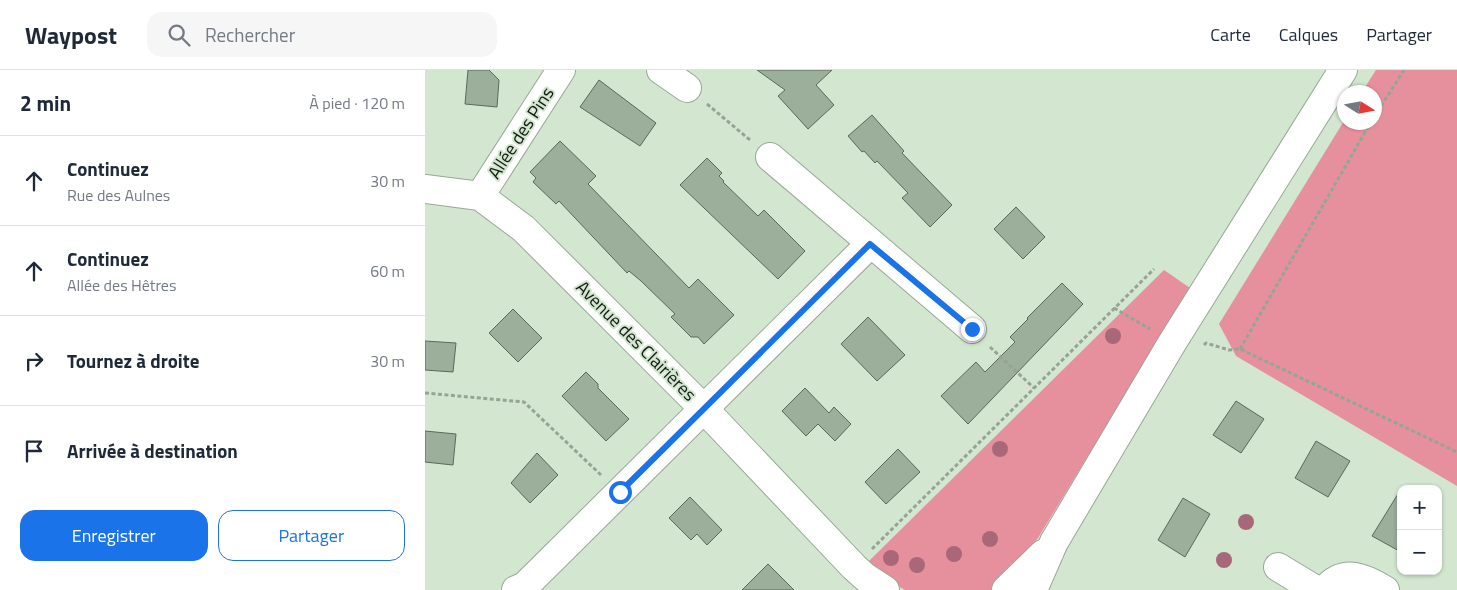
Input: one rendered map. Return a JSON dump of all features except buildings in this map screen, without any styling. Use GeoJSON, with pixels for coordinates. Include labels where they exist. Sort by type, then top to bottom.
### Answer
{"type":"FeatureCollection","features":[{"type":"Feature","properties":{"kind":"street","name":"Allée des Pins"},"geometry":{"type":"LineString","coordinates":[[480,196],[561,70]]}},
{"type":"Feature","properties":{"kind":"street"},"geometry":{"type":"LineString","coordinates":[[661,70],[687,88]]}},
{"type":"Feature","properties":{"kind":"street"},"geometry":{"type":"LineString","coordinates":[[1033,590],[1054,542],[1172,343],[1343,70]]}},
{"type":"Feature","properties":{"kind":"street"},"geometry":{"type":"LineString","coordinates":[[771,157],[870,244],[972,329]]}},
{"type":"Feature","properties":{"kind":"street","name":"Avenue des Clairières"},"geometry":{"type":"LineString","coordinates":[[425,189],[480,196],[524,229],[871,578]]}},
{"type":"Feature","properties":{"kind":"street"},"geometry":{"type":"LineString","coordinates":[[516,590],[525,586],[870,244]]}},
{"type":"Feature","properties":{"kind":"street"},"geometry":{"type":"LineString","coordinates":[[1006,590],[1054,542]]}},
{"type":"Feature","properties":{"kind":"street"},"geometry":{"type":"LineString","coordinates":[[1279,567],[1316,590]]}},
{"type":"Feature","properties":{"kind":"street"},"geometry":{"type":"LineString","coordinates":[[1325,590],[1342,578],[1362,576],[1385,590]]}},
{"type":"Feature","properties":{"kind":"path"},"geometry":{"type":"LineString","coordinates":[[1382,106],[1404,70]]}},
{"type":"Feature","properties":{"kind":"path"},"geometry":{"type":"LineString","coordinates":[[687,88],[771,157]]}},
{"type":"Feature","properties":{"kind":"path"},"geometry":{"type":"LineString","coordinates":[[1240,349],[1366,130]]}},
{"type":"Feature","properties":{"kind":"path"},"geometry":{"type":"LineString","coordinates":[[871,578],[1034,388],[1155,269]]}},
{"type":"Feature","properties":{"kind":"path"},"geometry":{"type":"LineString","coordinates":[[1114,308],[1157,334]]}},
{"type":"Feature","properties":{"kind":"path"},"geometry":{"type":"LineString","coordinates":[[972,329],[1034,388]]}},
{"type":"Feature","properties":{"kind":"path"},"geometry":{"type":"LineString","coordinates":[[1199,349],[1206,343],[1229,350],[1240,349],[1457,452]]}},
{"type":"Feature","properties":{"kind":"path"},"geometry":{"type":"LineString","coordinates":[[425,393],[524,402],[620,492]]}},
{"type":"Feature","properties":{"kind":"shaded area"},"geometry":{"type":"Polygon","coordinates":[[[1376,70],[1457,70],[1457,486],[1236,356],[1219,324],[1338,130],[1382,130],[1382,85],[1366,85],[1376,70]]]}},
{"type":"Feature","properties":{"kind":"shaded area"},"geometry":{"type":"Polygon","coordinates":[[[1164,270],[1190,288],[1038,538],[997,590],[905,590],[893,583],[869,561],[1164,270]]]}},
{"type":"Feature","properties":{"kind":"route"},"geometry":{"type":"LineString","coordinates":[[620,492],[870,244],[972,329]]}}]}
